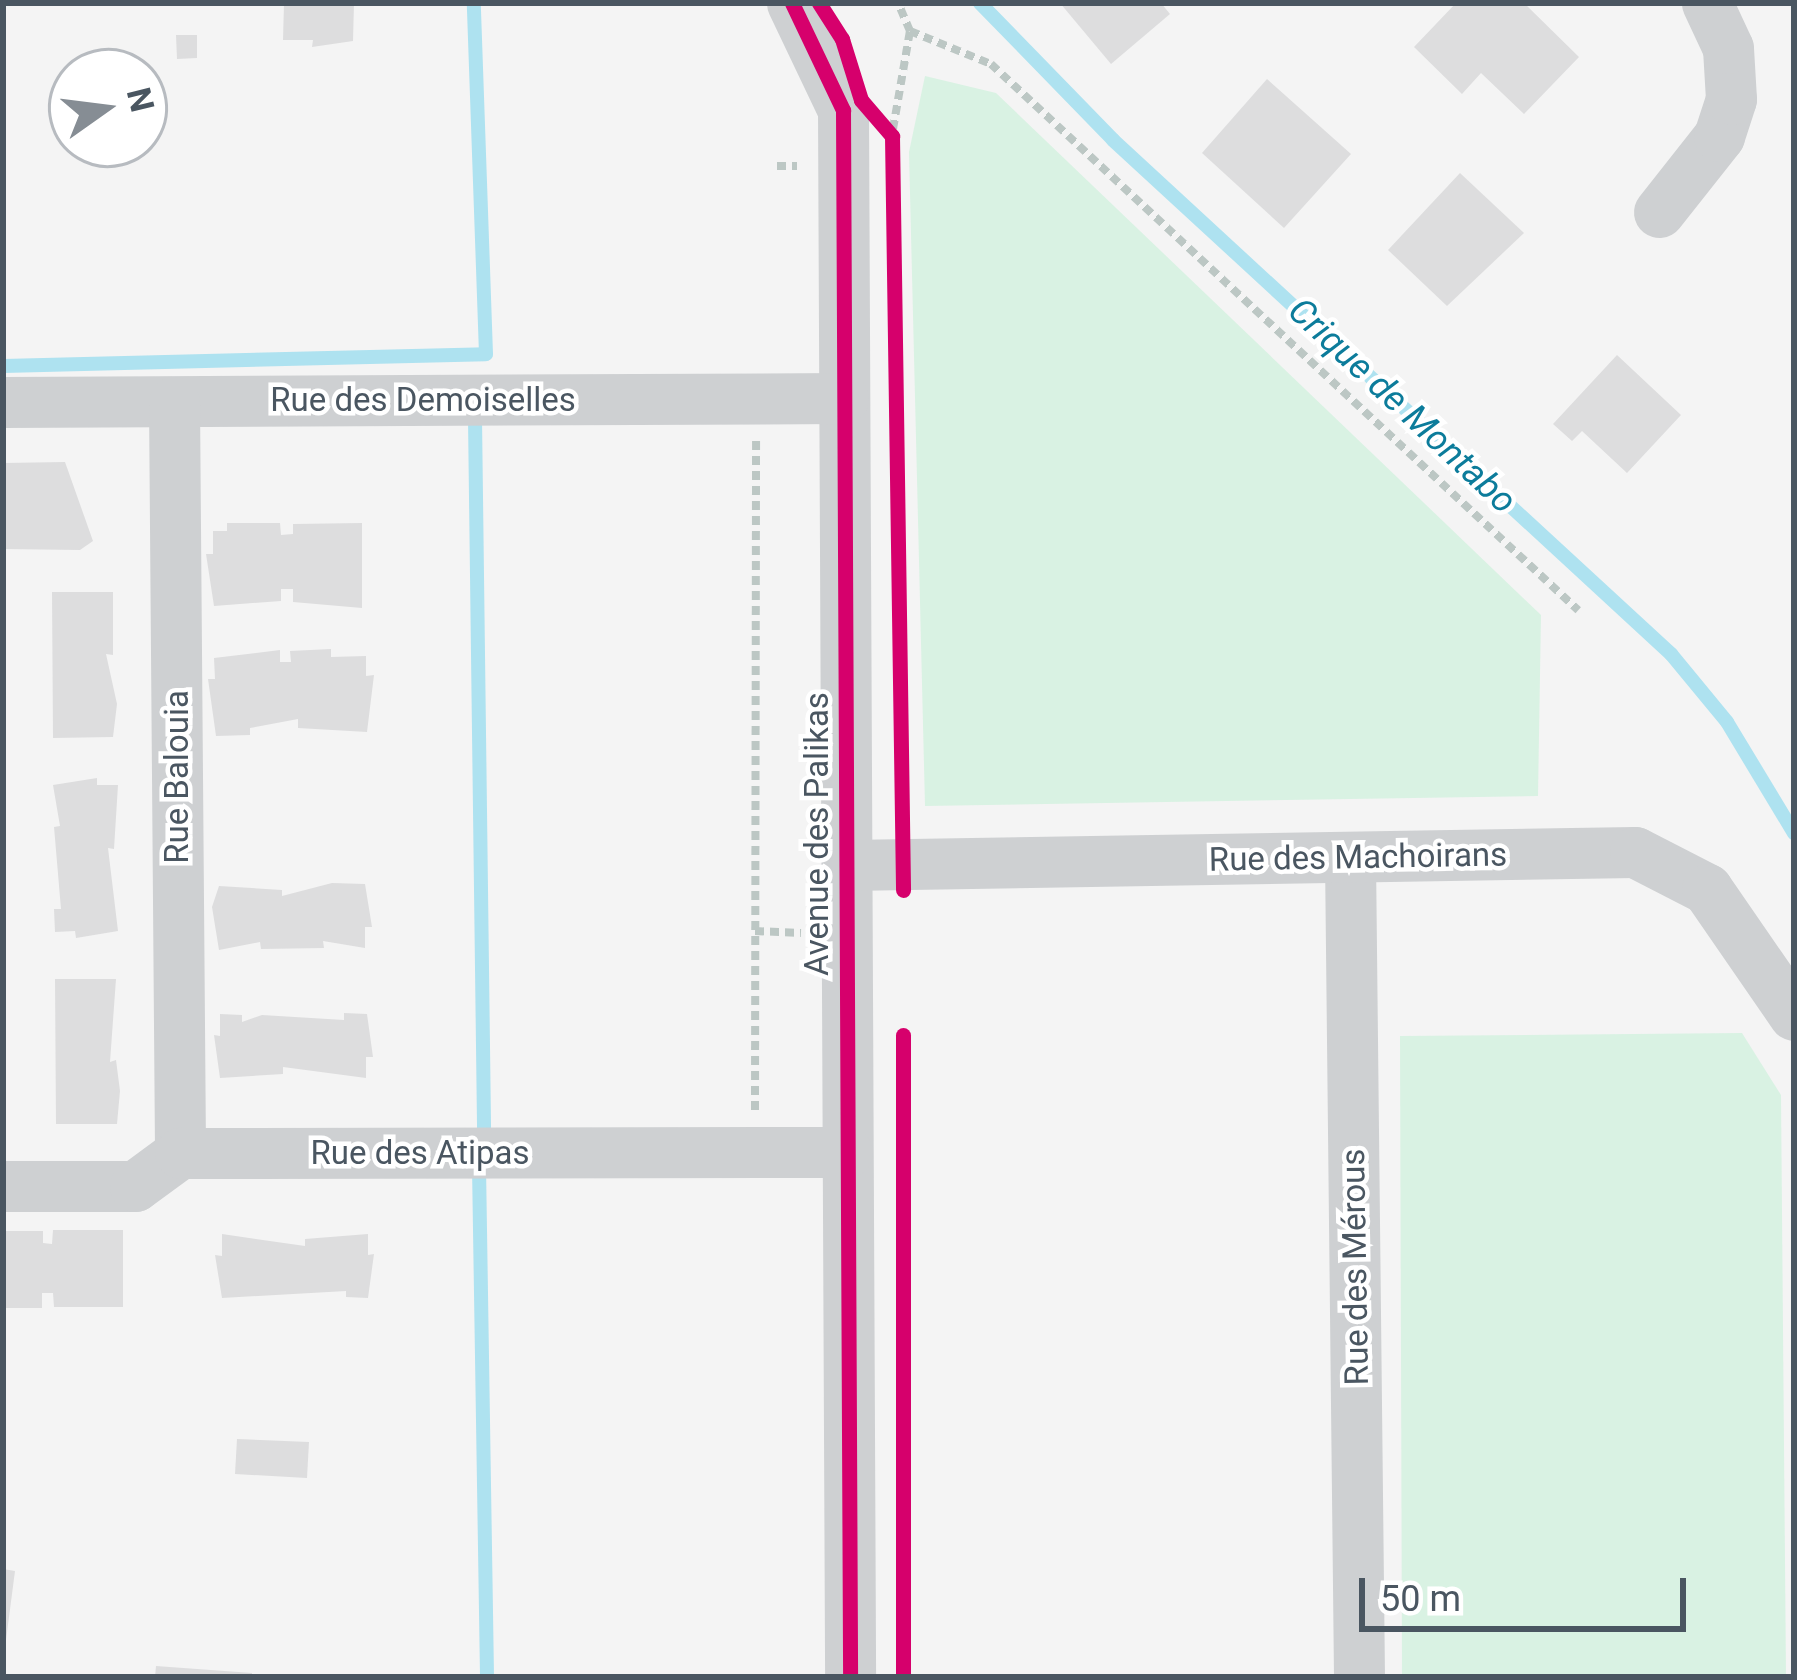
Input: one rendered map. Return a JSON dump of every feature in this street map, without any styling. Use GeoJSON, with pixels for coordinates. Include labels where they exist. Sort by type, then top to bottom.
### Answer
{"type":"FeatureCollection","features":[{"type":"Feature","properties":{"kind":"street","name":"Avenue des Palikas"},"geometry":{"type":"LineString","coordinates":[[792,3],[843,110],[850,1677]]}},
{"type":"Feature","properties":{"kind":"street"},"geometry":{"type":"LineString","coordinates":[[1660,212],[1719,136],[1731,99],[1728,47],[1707,3]]}},
{"type":"Feature","properties":{"kind":"street","name":"Rue des Demoiselles"},"geometry":{"type":"LineString","coordinates":[[3,402],[844,398]]}},
{"type":"Feature","properties":{"kind":"street","name":"Rue Balouia"},"geometry":{"type":"LineString","coordinates":[[174,402],[180,1153]]}},
{"type":"Feature","properties":{"kind":"street","name":"Rue des Machoirans"},"geometry":{"type":"LineString","coordinates":[[848,865],[1634,852],[1707,890],[1794,1015]]}},
{"type":"Feature","properties":{"kind":"street","name":"Rue des Mérous"},"geometry":{"type":"LineString","coordinates":[[1350,858],[1359,1677]]}},
{"type":"Feature","properties":{"kind":"street","name":"Rue des Atipas"},"geometry":{"type":"LineString","coordinates":[[180,1153],[847,1151]]}},
{"type":"Feature","properties":{"kind":"street"},"geometry":{"type":"LineString","coordinates":[[3,1186],[135,1186],[180,1153]]}},
{"type":"Feature","properties":{"kind":"path"},"geometry":{"type":"LineString","coordinates":[[892,136],[910,31],[898,3]]}},
{"type":"Feature","properties":{"kind":"path"},"geometry":{"type":"LineString","coordinates":[[910,31],[991,64],[1578,610]]}},
{"type":"Feature","properties":{"kind":"path"},"geometry":{"type":"LineString","coordinates":[[877,118],[892,136]]}},
{"type":"Feature","properties":{"kind":"path"},"geometry":{"type":"LineString","coordinates":[[754,1133],[756,421]]}},
{"type":"Feature","properties":{"kind":"path"},"geometry":{"type":"LineString","coordinates":[[755,932],[823,934]]}},
{"type":"Feature","properties":{"kind":"green space"},"geometry":{"type":"Polygon","coordinates":[[[925,76],[996,93],[1541,615],[1538,796],[925,806],[909,152],[925,76]]]}},
{"type":"Feature","properties":{"kind":"green space"},"geometry":{"type":"Polygon","coordinates":[[[1742,1033],[1781,1095],[1786,1677],[1402,1677],[1400,1036],[1742,1033]]]}},
{"type":"Feature","properties":{"kind":"building"},"geometry":{"type":"Polygon","coordinates":[[[284,3],[354,3],[353,41],[312,47],[313,40],[283,40],[284,3]]]}},
{"type":"Feature","properties":{"kind":"building"},"geometry":{"type":"Polygon","coordinates":[[[1060,3],[1161,3],[1170,14],[1111,64],[1060,3]]]}},
{"type":"Feature","properties":{"kind":"building"},"geometry":{"type":"Polygon","coordinates":[[[1456,3],[1524,3],[1579,57],[1524,114],[1481,73],[1462,94],[1414,47],[1456,3]]]}},
{"type":"Feature","properties":{"kind":"building"},"geometry":{"type":"Polygon","coordinates":[[[176,35],[197,35],[197,58],[177,59],[176,35]]]}},
{"type":"Feature","properties":{"kind":"building"},"geometry":{"type":"Polygon","coordinates":[[[1267,79],[1351,154],[1284,228],[1202,153],[1267,79]]]}},
{"type":"Feature","properties":{"kind":"building"},"geometry":{"type":"Polygon","coordinates":[[[1460,173],[1524,233],[1447,306],[1388,250],[1460,173]]]}},
{"type":"Feature","properties":{"kind":"building"},"geometry":{"type":"Polygon","coordinates":[[[1617,355],[1681,415],[1627,473],[1582,431],[1572,441],[1553,424],[1617,355]]]}},
{"type":"Feature","properties":{"kind":"building"},"geometry":{"type":"Polygon","coordinates":[[[65,462],[93,541],[80,550],[3,549],[3,463],[65,462]]]}},
{"type":"Feature","properties":{"kind":"building"},"geometry":{"type":"Polygon","coordinates":[[[227,523],[280,523],[281,535],[293,534],[293,524],[362,523],[362,608],[293,602],[293,589],[281,589],[281,601],[214,606],[206,554],[213,554],[213,531],[227,531],[227,523]]]}},
{"type":"Feature","properties":{"kind":"building"},"geometry":{"type":"Polygon","coordinates":[[[52,592],[113,592],[113,655],[106,654],[117,704],[113,737],[53,738],[52,592]]]}},
{"type":"Feature","properties":{"kind":"building"},"geometry":{"type":"Polygon","coordinates":[[[331,649],[331,657],[366,656],[366,676],[374,675],[367,732],[298,728],[298,719],[250,728],[250,735],[216,736],[208,679],[215,679],[214,658],[280,650],[280,662],[291,662],[290,651],[331,649]]]}},
{"type":"Feature","properties":{"kind":"building"},"geometry":{"type":"Polygon","coordinates":[[[97,778],[97,785],[118,785],[114,849],[108,848],[118,931],[76,938],[75,931],[55,932],[54,909],[61,909],[54,827],[60,826],[53,785],[97,778]]]}},
{"type":"Feature","properties":{"kind":"building"},"geometry":{"type":"Polygon","coordinates":[[[332,883],[365,884],[372,927],[365,927],[365,948],[323,941],[324,948],[261,949],[260,942],[219,950],[212,907],[219,886],[282,890],[282,896],[332,883]]]}},
{"type":"Feature","properties":{"kind":"building"},"geometry":{"type":"Polygon","coordinates":[[[55,979],[116,979],[110,1062],[116,1060],[120,1091],[117,1124],[56,1124],[55,979]]]}},
{"type":"Feature","properties":{"kind":"building"},"geometry":{"type":"Polygon","coordinates":[[[344,1013],[367,1014],[373,1057],[366,1057],[366,1078],[283,1067],[283,1074],[220,1078],[214,1035],[220,1036],[220,1014],[242,1015],[242,1022],[262,1015],[344,1020],[344,1013]]]}},
{"type":"Feature","properties":{"kind":"building"},"geometry":{"type":"Polygon","coordinates":[[[53,1230],[123,1230],[123,1307],[54,1307],[53,1293],[42,1293],[42,1308],[3,1308],[3,1231],[43,1231],[43,1243],[52,1244],[53,1230]]]}},
{"type":"Feature","properties":{"kind":"building"},"geometry":{"type":"Polygon","coordinates":[[[222,1234],[305,1246],[305,1239],[368,1234],[368,1255],[374,1254],[368,1298],[346,1297],[346,1291],[222,1298],[215,1255],[222,1256],[222,1234]]]}},
{"type":"Feature","properties":{"kind":"building"},"geometry":{"type":"Polygon","coordinates":[[[237,1439],[309,1442],[307,1478],[235,1474],[237,1439]]]}},
{"type":"Feature","properties":{"kind":"building"},"geometry":{"type":"Polygon","coordinates":[[[3,1569],[15,1571],[6,1640],[3,1640],[3,1569]]]}},
{"type":"Feature","properties":{"kind":"building"},"geometry":{"type":"Polygon","coordinates":[[[156,1666],[252,1673],[252,1677],[155,1677],[156,1666]]]}},
{"type":"Feature","properties":{"kind":"waterway"},"geometry":{"type":"LineString","coordinates":[[3,366],[486,354],[474,3]]}},
{"type":"Feature","properties":{"kind":"waterway","name":"Crique de Montabo"},"geometry":{"type":"LineString","coordinates":[[980,3],[1113,140],[1671,654],[1727,722],[1794,833]]}},
{"type":"Feature","properties":{"kind":"waterway"},"geometry":{"type":"LineString","coordinates":[[475,418],[484,1128]]}},
{"type":"Feature","properties":{"kind":"waterway"},"geometry":{"type":"LineString","coordinates":[[479,1166],[487,1677]]}},
{"type":"Feature","properties":{"kind":"cycle path"},"geometry":{"type":"LineString","coordinates":[[792,3],[843,110],[850,1677]]}},
{"type":"Feature","properties":{"kind":"cycle path"},"geometry":{"type":"LineString","coordinates":[[819,3],[842,39],[861,100],[892,136],[903,890]]}},
{"type":"Feature","properties":{"kind":"cycle path"},"geometry":{"type":"LineString","coordinates":[[903,1035],[903,1677]]}}]}
